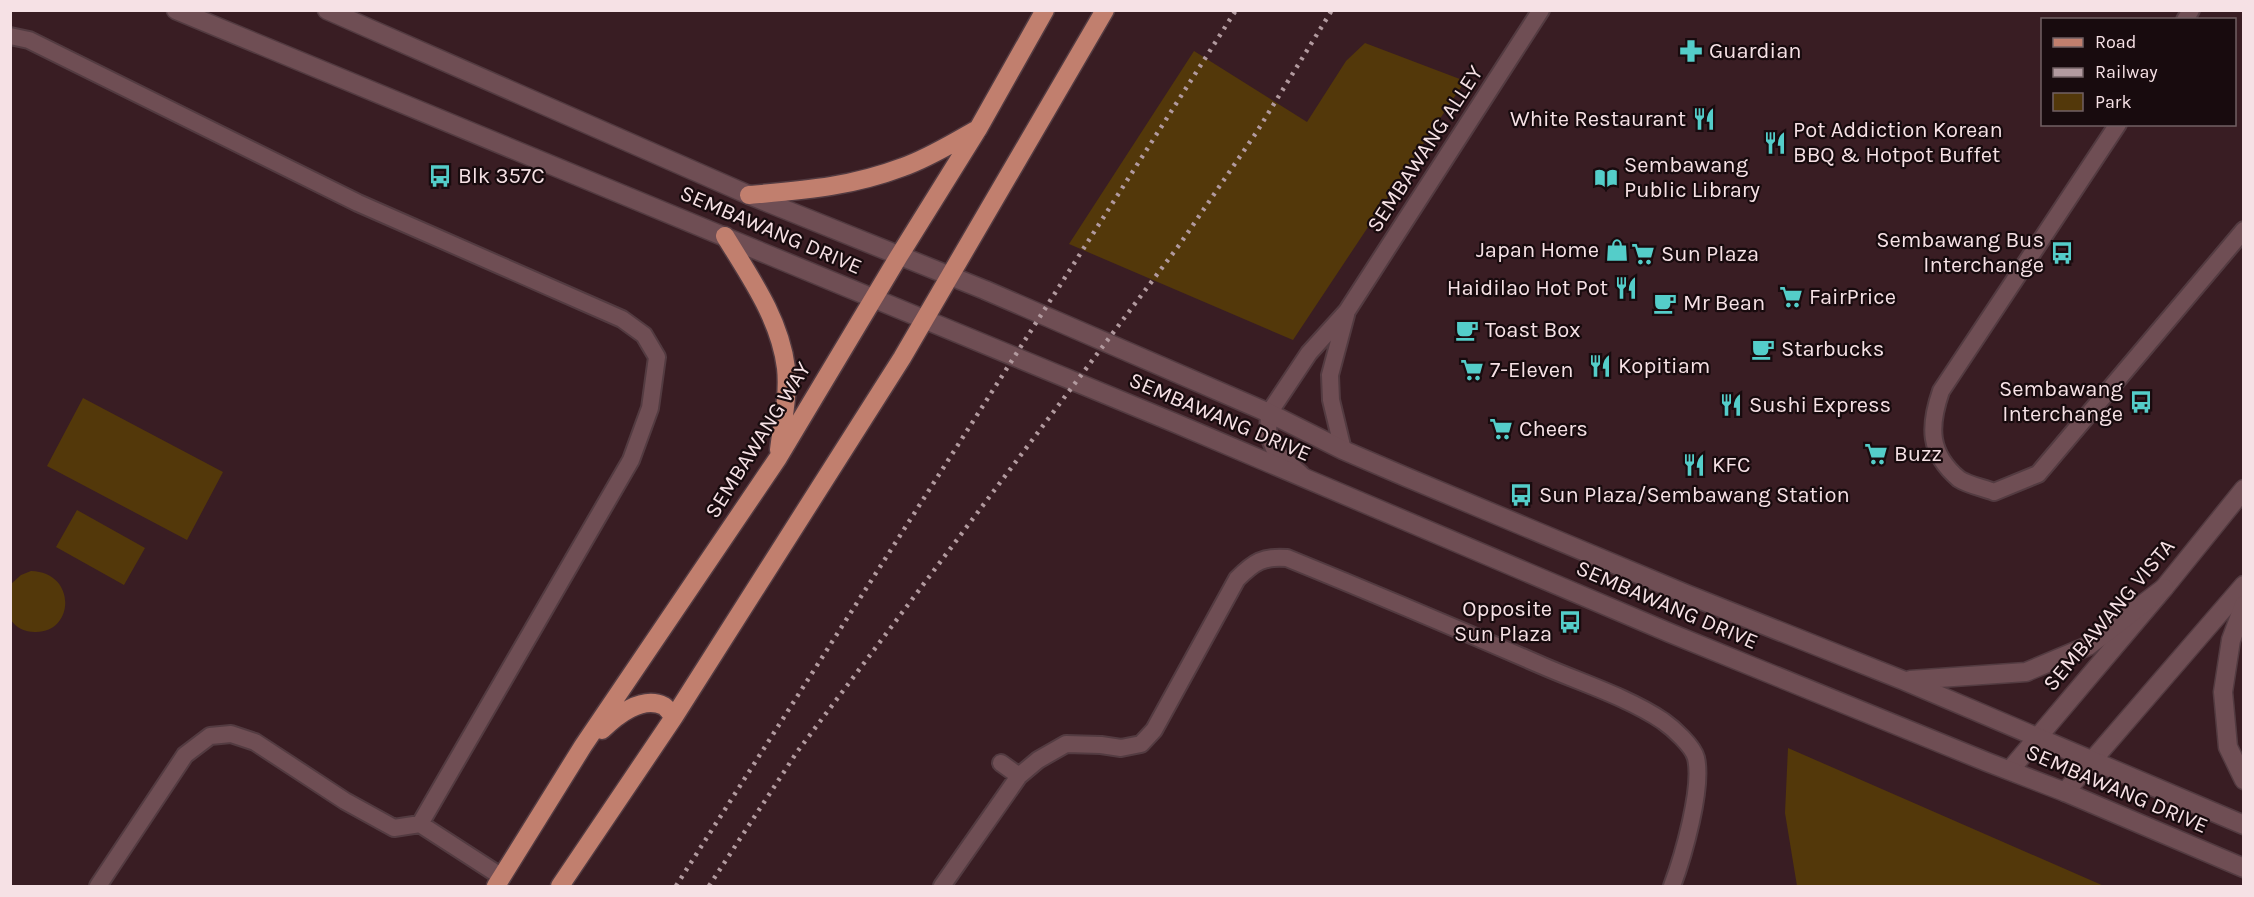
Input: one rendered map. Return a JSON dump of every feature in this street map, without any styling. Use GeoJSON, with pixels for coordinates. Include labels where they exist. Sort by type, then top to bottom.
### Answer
{"type":"FeatureCollection","features":[{"type":"Feature","properties":{"kind":"main road","name":"SEMBAWANG DRIVE"},"geometry":{"type":"LineString","coordinates":[[176,10],[874,298],[1670,633],[2065,792],[2244,868]]}},
{"type":"Feature","properties":{"kind":"main road","name":"SEMBAWANG DRIVE"},"geometry":{"type":"LineString","coordinates":[[327,10],[749,195],[951,276],[1269,413],[1343,450],[1675,590],[1905,681],[2244,825]]}},
{"type":"Feature","properties":{"kind":"main road","name":"SEMBAWANG WAY"},"geometry":{"type":"LineString","coordinates":[[499,882],[583,746],[778,458],[978,129],[1045,10]]}},
{"type":"Feature","properties":{"kind":"main road"},"geometry":{"type":"LineString","coordinates":[[560,886],[674,717],[925,320],[1105,10]]}},
{"type":"Feature","properties":{"kind":"main road"},"geometry":{"type":"LineString","coordinates":[[749,195],[829,188],[872,178],[906,166],[978,129]]}},
{"type":"Feature","properties":{"kind":"main road"},"geometry":{"type":"LineString","coordinates":[[725,236],[753,282],[778,332],[786,370],[778,458]]}},
{"type":"Feature","properties":{"kind":"main road","name":"SEMBAWANG VISTA"},"geometry":{"type":"LineString","coordinates":[[2010,770],[2164,588],[2244,489]]}},
{"type":"Feature","properties":{"kind":"main road"},"geometry":{"type":"LineString","coordinates":[[2065,792],[2244,585]]}},
{"type":"Feature","properties":{"kind":"main road"},"geometry":{"type":"LineString","coordinates":[[1905,681],[2026,672],[2088,645],[2164,588]]}},
{"type":"Feature","properties":{"kind":"main road"},"geometry":{"type":"LineString","coordinates":[[2244,605],[2231,640],[2223,692],[2228,747],[2244,780]]}},
{"type":"Feature","properties":{"kind":"main road"},"geometry":{"type":"LineString","coordinates":[[583,746],[617,716],[633,707],[649,704],[664,706],[674,717]]}},
{"type":"Feature","properties":{"kind":"lane","name":"SEMBAWANG ALLEY"},"geometry":{"type":"LineString","coordinates":[[1269,413],[1309,353],[1347,311],[1541,10]]}},
{"type":"Feature","properties":{"kind":"lane"},"geometry":{"type":"LineString","coordinates":[[10,36],[29,40],[358,203],[622,319],[644,335],[657,357],[650,408],[631,460],[420,824]]}},
{"type":"Feature","properties":{"kind":"lane"},"geometry":{"type":"LineString","coordinates":[[2117,126],[1941,391],[1933,413],[1932,436],[1941,458],[1960,480],[1994,492],[2038,474],[2244,230]]}},
{"type":"Feature","properties":{"kind":"lane","name":"SEMBAWANG ALLEY"},"geometry":{"type":"LineString","coordinates":[[1343,450],[1331,400],[1330,375],[1347,311]]}},
{"type":"Feature","properties":{"kind":"lane"},"geometry":{"type":"LineString","coordinates":[[1269,413],[1268,434],[1275,451],[1308,480]]}},
{"type":"Feature","properties":{"kind":"lane"},"geometry":{"type":"LineString","coordinates":[[942,886],[1019,776],[1038,760],[1066,744],[1121,748],[1141,744],[1154,730],[1237,579],[1252,564],[1272,557],[1287,558],[1465,631],[1636,706],[1664,722],[1681,737],[1695,756],[1697,788],[1684,855],[1672,886]]}},
{"type":"Feature","properties":{"kind":"lane"},"geometry":{"type":"LineString","coordinates":[[98,886],[185,755],[210,736],[231,734],[255,742],[345,801],[394,828],[420,824],[499,882]]}},
{"type":"Feature","properties":{"kind":"lane"},"geometry":{"type":"LineString","coordinates":[[1001,763],[1019,776]]}},
{"type":"Feature","properties":{"kind":"green space"},"geometry":{"type":"Polygon","coordinates":[[[1365,43],[1465,81],[1293,340],[1069,244],[1194,51],[1307,122],[1346,61],[1365,43]]]}},
{"type":"Feature","properties":{"kind":"green space"},"geometry":{"type":"Polygon","coordinates":[[[83,398],[223,472],[187,540],[47,466],[83,398]]]}},
{"type":"Feature","properties":{"kind":"green space"},"geometry":{"type":"Polygon","coordinates":[[[77,510],[145,548],[124,585],[56,547],[77,510]]]}},
{"type":"Feature","properties":{"kind":"green space"},"geometry":{"type":"Polygon","coordinates":[[[31,571],[46,574],[57,581],[63,591],[65,602],[63,613],[58,623],[48,630],[28,631],[18,627],[11,620],[11,584],[21,575],[31,571]]]}},
{"type":"Feature","properties":{"kind":"green space"},"geometry":{"type":"Polygon","coordinates":[[[1788,748],[2104,886],[1797,886],[1785,813],[1788,748]]]}},
{"type":"Feature","properties":{"kind":"railway"},"geometry":{"type":"LineString","coordinates":[[676,886],[1236,10]]}},
{"type":"Feature","properties":{"kind":"railway"},"geometry":{"type":"LineString","coordinates":[[709,886],[797,752],[1180,244],[1256,133],[1332,10]]}},
{"type":"Feature","properties":{"kind":"place","name":"Guardian"},"geometry":{"type":"Point","coordinates":[1691,51]}},
{"type":"Feature","properties":{"kind":"place","name":"White Restaurant"},"geometry":{"type":"Point","coordinates":[1704,119]}},
{"type":"Feature","properties":{"kind":"place","name":"Pot Addiction Korean BBQ & Hotpot Buffet"},"geometry":{"type":"Point","coordinates":[1775,143]}},
{"type":"Feature","properties":{"kind":"place","name":"Blk 357C"},"geometry":{"type":"Point","coordinates":[440,176]}},
{"type":"Feature","properties":{"kind":"place","name":"Sembawang Public Library"},"geometry":{"type":"Point","coordinates":[1606,178]}},
{"type":"Feature","properties":{"kind":"place","name":"Japan Home"},"geometry":{"type":"Point","coordinates":[1617,250]}},
{"type":"Feature","properties":{"kind":"place","name":"Sembawang Bus Interchange"},"geometry":{"type":"Point","coordinates":[2062,253]}},
{"type":"Feature","properties":{"kind":"place","name":"Sun Plaza"},"geometry":{"type":"Point","coordinates":[1643,254]}},
{"type":"Feature","properties":{"kind":"place","name":"Haidilao Hot Pot"},"geometry":{"type":"Point","coordinates":[1626,288]}},
{"type":"Feature","properties":{"kind":"place","name":"FairPrice"},"geometry":{"type":"Point","coordinates":[1791,297]}},
{"type":"Feature","properties":{"kind":"place","name":"Mr Bean"},"geometry":{"type":"Point","coordinates":[1665,303]}},
{"type":"Feature","properties":{"kind":"place","name":"Toast Box"},"geometry":{"type":"Point","coordinates":[1467,330]}},
{"type":"Feature","properties":{"kind":"place","name":"Starbucks"},"geometry":{"type":"Point","coordinates":[1763,349]}},
{"type":"Feature","properties":{"kind":"place","name":"Kopitiam"},"geometry":{"type":"Point","coordinates":[1600,366]}},
{"type":"Feature","properties":{"kind":"place","name":"7-Eleven"},"geometry":{"type":"Point","coordinates":[1472,370]}},
{"type":"Feature","properties":{"kind":"place","name":"Sembawang Interchange"},"geometry":{"type":"Point","coordinates":[2141,402]}},
{"type":"Feature","properties":{"kind":"place","name":"Sushi Express"},"geometry":{"type":"Point","coordinates":[1731,405]}},
{"type":"Feature","properties":{"kind":"place","name":"Cheers"},"geometry":{"type":"Point","coordinates":[1501,429]}},
{"type":"Feature","properties":{"kind":"place","name":"Buzz"},"geometry":{"type":"Point","coordinates":[1876,454]}},
{"type":"Feature","properties":{"kind":"place","name":"KFC"},"geometry":{"type":"Point","coordinates":[1694,465]}},
{"type":"Feature","properties":{"kind":"place","name":"Sun Plaza/Sembawang Station"},"geometry":{"type":"Point","coordinates":[1521,495]}},
{"type":"Feature","properties":{"kind":"place","name":"Opposite Sun Plaza"},"geometry":{"type":"Point","coordinates":[1570,622]}}]}
